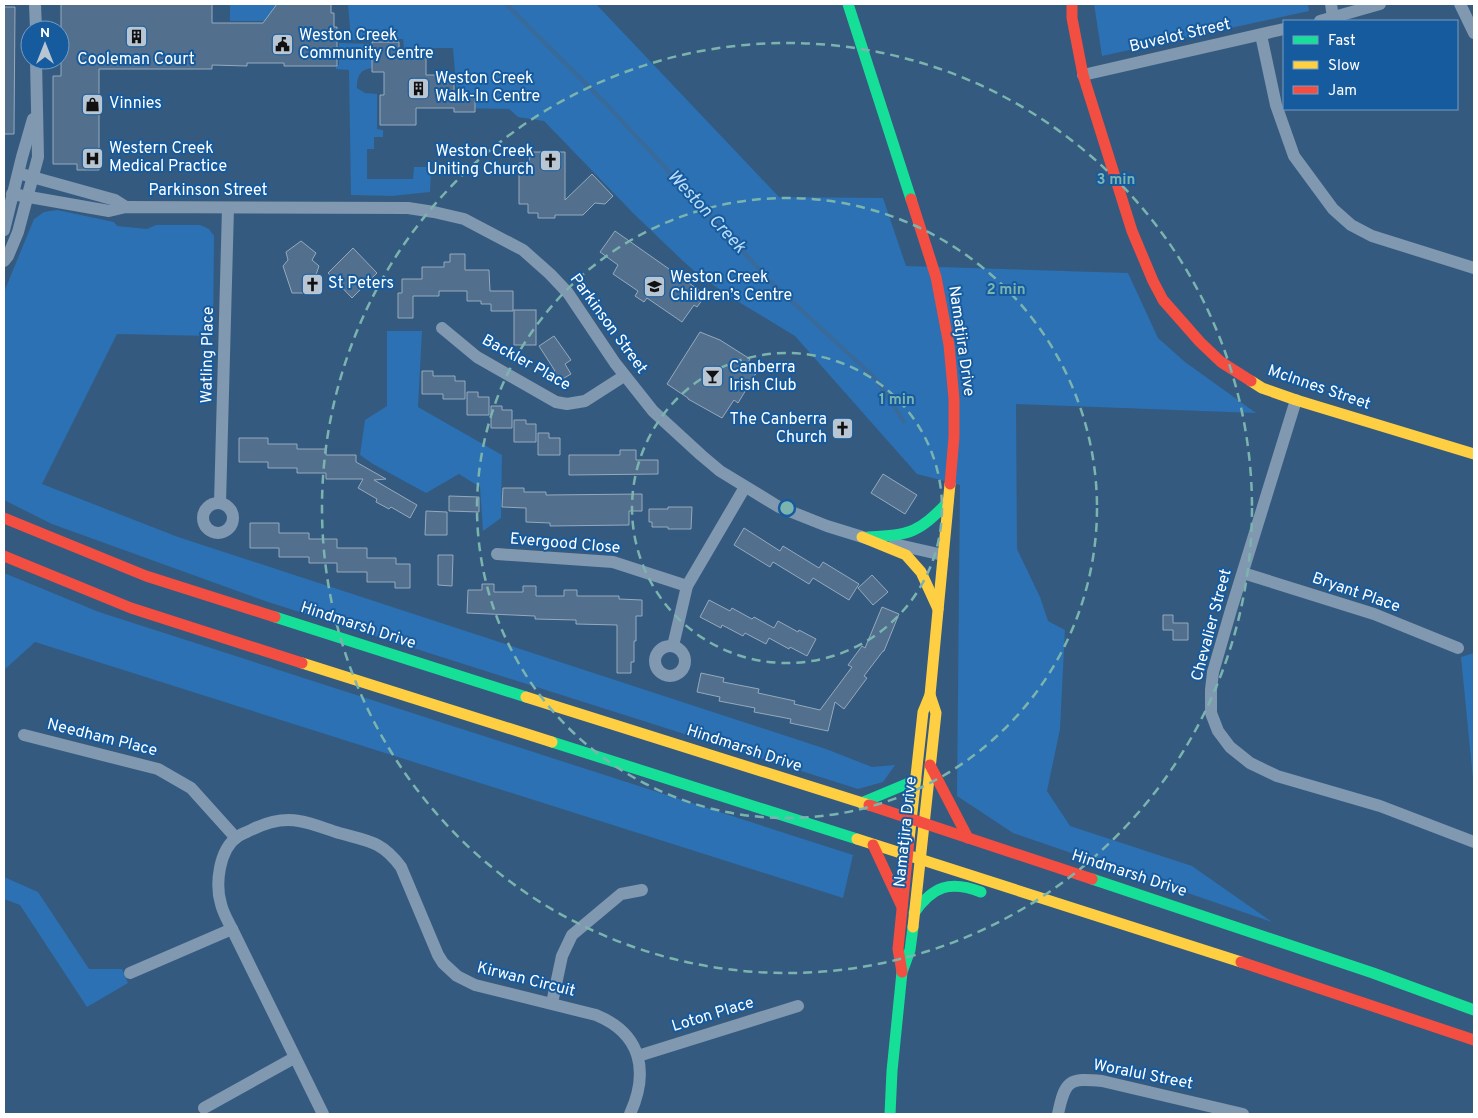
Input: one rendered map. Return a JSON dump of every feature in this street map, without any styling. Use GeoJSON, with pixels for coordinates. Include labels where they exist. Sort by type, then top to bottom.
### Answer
{"type":"FeatureCollection","features":[{"type":"Feature","properties":{"kind":"main road","name":"Namatjira Drive"},"geometry":{"type":"LineString","coordinates":[[848,4],[936,277],[945,320],[954,399],[954,437],[930,695],[923,712],[898,949],[902,972]]}},
{"type":"Feature","properties":{"kind":"main road","name":"McInnes Street"},"geometry":{"type":"LineString","coordinates":[[1072,4],[1072,18],[1082,75],[1132,231],[1163,300],[1200,342],[1222,362],[1262,388],[1474,454]]}},
{"type":"Feature","properties":{"kind":"main road"},"geometry":{"type":"LineString","coordinates":[[862,537],[902,534],[915,530],[930,521],[948,502]]}},
{"type":"Feature","properties":{"kind":"main road","name":"Hindmarsh Drive"},"geometry":{"type":"LineString","coordinates":[[4,518],[146,576],[924,823],[1364,970],[1474,1010]]}},
{"type":"Feature","properties":{"kind":"main road"},"geometry":{"type":"LineString","coordinates":[[862,537],[906,555],[921,572],[938,610]]}},
{"type":"Feature","properties":{"kind":"main road"},"geometry":{"type":"LineString","coordinates":[[4,556],[131,608],[1061,904],[1474,1040]]}},
{"type":"Feature","properties":{"kind":"main road","name":"Namatjira Drive"},"geometry":{"type":"LineString","coordinates":[[890,1114],[892,1071],[902,972],[910,950],[936,713],[930,695]]}},
{"type":"Feature","properties":{"kind":"main road"},"geometry":{"type":"LineString","coordinates":[[930,765],[968,838]]}},
{"type":"Feature","properties":{"kind":"main road"},"geometry":{"type":"LineString","coordinates":[[861,803],[916,780]]}},
{"type":"Feature","properties":{"kind":"main road"},"geometry":{"type":"LineString","coordinates":[[872,845],[902,907]]}},
{"type":"Feature","properties":{"kind":"main road"},"geometry":{"type":"LineString","coordinates":[[914,913],[921,903],[939,888],[962,886],[988,894]]}},
{"type":"Feature","properties":{"kind":"main road"},"geometry":{"type":"LineString","coordinates":[[1040,911],[1061,904]]}},
{"type":"Feature","properties":{"kind":"street"},"geometry":{"type":"LineString","coordinates":[[36,4],[36,20]]}},
{"type":"Feature","properties":{"kind":"street"},"geometry":{"type":"LineString","coordinates":[[1326,20],[1331,4]]}},
{"type":"Feature","properties":{"kind":"street"},"geometry":{"type":"LineString","coordinates":[[1326,20],[1380,4]]}},
{"type":"Feature","properties":{"kind":"street"},"geometry":{"type":"LineString","coordinates":[[1460,4],[1474,33]]}},
{"type":"Feature","properties":{"kind":"street","name":"Buvelot Street"},"geometry":{"type":"LineString","coordinates":[[1082,75],[1283,29]]}},
{"type":"Feature","properties":{"kind":"street"},"geometry":{"type":"LineString","coordinates":[[1261,35],[1276,105],[1294,156],[1333,209],[1351,224],[1372,236],[1474,268]]}},
{"type":"Feature","properties":{"kind":"street"},"geometry":{"type":"LineString","coordinates":[[4,261],[18,232],[38,157],[36,70]]}},
{"type":"Feature","properties":{"kind":"street"},"geometry":{"type":"LineString","coordinates":[[4,230],[17,174],[36,110]]}},
{"type":"Feature","properties":{"kind":"street","name":"Parkinson Street"},"geometry":{"type":"LineString","coordinates":[[17,174],[115,200],[126,207]]}},
{"type":"Feature","properties":{"kind":"street","name":"Parkinson Street"},"geometry":{"type":"LineString","coordinates":[[12,194],[109,211],[126,207],[408,208],[464,219],[523,250],[550,274],[568,293],[624,376],[652,411],[720,471],[779,507],[827,526],[862,537],[943,555]]}},
{"type":"Feature","properties":{"kind":"street","name":"Watling Place"},"geometry":{"type":"LineString","coordinates":[[220,503],[228,208]]}},
{"type":"Feature","properties":{"kind":"street","name":"Backler Place"},"geometry":{"type":"LineString","coordinates":[[442,328],[477,357],[556,402],[567,404],[585,401],[624,376]]}},
{"type":"Feature","properties":{"kind":"street","name":"Chevalier Street"},"geometry":{"type":"LineString","coordinates":[[1296,400],[1213,672],[1210,690],[1211,714],[1218,731],[1230,747],[1250,763],[1277,776],[1380,806],[1474,842]]}},
{"type":"Feature","properties":{"kind":"street"},"geometry":{"type":"LineString","coordinates":[[673,646],[687,586],[745,487]]}},
{"type":"Feature","properties":{"kind":"street","name":"Evergood Close"},"geometry":{"type":"LineString","coordinates":[[497,554],[613,562],[687,586]]}},
{"type":"Feature","properties":{"kind":"street","name":"Bryant Place"},"geometry":{"type":"LineString","coordinates":[[1243,573],[1374,614],[1458,648]]}},
{"type":"Feature","properties":{"kind":"street","name":"Needham Place"},"geometry":{"type":"LineString","coordinates":[[24,735],[158,769],[191,788],[236,838]]}},
{"type":"Feature","properties":{"kind":"street","name":"Kirwan Circuit"},"geometry":{"type":"LineString","coordinates":[[236,838],[261,825],[280,821],[299,821],[378,844],[393,857],[400,867],[438,955],[450,970],[475,985],[596,1015],[614,1024],[628,1038],[638,1056],[639,1084],[637,1098],[630,1114]]}},
{"type":"Feature","properties":{"kind":"street"},"geometry":{"type":"LineString","coordinates":[[236,838],[226,851],[222,862],[218,884],[221,906],[322,1114]]}},
{"type":"Feature","properties":{"kind":"street"},"geometry":{"type":"LineString","coordinates":[[552,1003],[562,956],[572,935],[621,894],[642,890]]}},
{"type":"Feature","properties":{"kind":"street"},"geometry":{"type":"LineString","coordinates":[[130,973],[232,929]]}},
{"type":"Feature","properties":{"kind":"street","name":"Loton Place"},"geometry":{"type":"LineString","coordinates":[[638,1056],[798,1006]]}},
{"type":"Feature","properties":{"kind":"street"},"geometry":{"type":"LineString","coordinates":[[204,1108],[294,1058]]}},
{"type":"Feature","properties":{"kind":"street","name":"Woralul Street"},"geometry":{"type":"LineString","coordinates":[[1058,1114],[1063,1094],[1068,1086],[1074,1081],[1082,1080],[1102,1081],[1243,1114]]}},
{"type":"Feature","properties":{"kind":"shaded area"},"geometry":{"type":"Polygon","coordinates":[[[230,4],[288,4],[288,7],[267,21],[230,21],[230,4]]]}},
{"type":"Feature","properties":{"kind":"shaded area"},"geometry":{"type":"Polygon","coordinates":[[[348,4],[596,4],[779,197],[883,198],[906,266],[1128,273],[1158,338],[1185,362],[1256,413],[1016,404],[1017,549],[1040,597],[1048,621],[1065,630],[1060,729],[1047,791],[1070,826],[1192,866],[1272,922],[1013,833],[957,796],[960,485],[917,474],[795,336],[700,276],[633,213],[544,121],[518,117],[509,109],[458,108],[453,48],[404,48],[403,39],[351,40],[348,4]]]}},
{"type":"Feature","properties":{"kind":"shaded area"},"geometry":{"type":"Polygon","coordinates":[[[1094,4],[1308,4],[1309,11],[1102,56],[1094,4]]]}},
{"type":"Feature","properties":{"kind":"shaded area"},"geometry":{"type":"Polygon","coordinates":[[[339,43],[372,44],[373,68],[365,70],[360,74],[357,88],[365,93],[377,94],[377,129],[383,130],[383,137],[374,137],[374,149],[367,149],[367,179],[413,179],[414,167],[429,167],[431,171],[430,192],[392,196],[351,195],[349,70],[336,69],[336,65],[339,65],[339,43]]]}},
{"type":"Feature","properties":{"kind":"shaded area"},"geometry":{"type":"Polygon","coordinates":[[[57,210],[114,222],[117,226],[147,229],[156,225],[200,225],[209,229],[214,236],[213,336],[117,334],[42,484],[178,537],[826,749],[872,767],[895,765],[883,782],[858,789],[265,601],[52,524],[4,500],[4,292],[34,219],[44,212],[57,210]]]}},
{"type":"Feature","properties":{"kind":"shaded area"},"geometry":{"type":"Polygon","coordinates":[[[387,331],[422,331],[418,407],[502,455],[501,518],[483,531],[480,487],[459,474],[426,493],[360,455],[365,420],[387,406],[387,331]]]}},
{"type":"Feature","properties":{"kind":"shaded area"},"geometry":{"type":"Polygon","coordinates":[[[4,573],[99,612],[853,855],[843,898],[35,642],[4,670],[4,573]]]}},
{"type":"Feature","properties":{"kind":"shaded area"},"geometry":{"type":"Polygon","coordinates":[[[1474,653],[1474,789],[1461,657],[1474,653]]]}},
{"type":"Feature","properties":{"kind":"shaded area"},"geometry":{"type":"Polygon","coordinates":[[[4,877],[38,892],[89,969],[122,969],[128,983],[87,1007],[20,905],[4,899],[4,877]]]}},
{"type":"Feature","properties":{"kind":"building"},"geometry":{"type":"Polygon","coordinates":[[[61,4],[212,4],[212,23],[263,23],[277,4],[331,4],[331,13],[334,13],[334,27],[337,27],[337,66],[284,66],[284,63],[247,63],[247,66],[212,65],[212,69],[99,69],[99,170],[77,170],[77,164],[53,164],[53,76],[61,76],[61,70],[70,70],[70,20],[61,20],[61,4]]]}},
{"type":"Feature","properties":{"kind":"building"},"geometry":{"type":"Polygon","coordinates":[[[4,7],[15,7],[14,134],[4,134],[4,7]]]}},
{"type":"Feature","properties":{"kind":"building","name":"Weston Creek Walk-In Centre"},"geometry":{"type":"Polygon","coordinates":[[[372,42],[399,42],[399,55],[426,55],[426,75],[454,75],[454,95],[475,95],[475,112],[454,112],[454,108],[416,108],[416,125],[380,125],[380,95],[384,95],[384,72],[372,72],[372,42]]]}},
{"type":"Feature","properties":{"kind":"building"},"geometry":{"type":"Polygon","coordinates":[[[530,152],[565,152],[565,200],[592,174],[613,196],[605,204],[595,203],[583,215],[555,215],[555,218],[538,218],[538,213],[528,213],[528,204],[519,204],[519,163],[529,163],[530,152]]]}},
{"type":"Feature","properties":{"kind":"building"},"geometry":{"type":"Polygon","coordinates":[[[615,231],[706,295],[697,307],[694,305],[682,322],[647,298],[644,302],[635,296],[638,291],[613,274],[618,265],[600,252],[615,231]]]}},
{"type":"Feature","properties":{"kind":"building"},"geometry":{"type":"Polygon","coordinates":[[[301,241],[316,253],[312,260],[319,266],[310,293],[292,293],[283,266],[288,260],[286,252],[301,241]]]}},
{"type":"Feature","properties":{"kind":"building"},"geometry":{"type":"Polygon","coordinates":[[[353,248],[377,273],[352,298],[328,273],[353,248]]]}},
{"type":"Feature","properties":{"kind":"building"},"geometry":{"type":"Polygon","coordinates":[[[450,254],[465,254],[465,270],[489,270],[490,291],[513,291],[513,311],[491,311],[491,304],[481,304],[481,301],[467,301],[467,291],[439,291],[439,296],[413,296],[413,318],[398,318],[398,293],[402,293],[402,279],[422,279],[422,267],[444,267],[444,262],[450,262],[450,254]]]}},
{"type":"Feature","properties":{"kind":"building"},"geometry":{"type":"Polygon","coordinates":[[[514,310],[536,310],[536,345],[514,345],[514,310]]]}},
{"type":"Feature","properties":{"kind":"building","name":"Canberra Irish Club"},"geometry":{"type":"Polygon","coordinates":[[[700,332],[720,340],[750,359],[747,364],[758,370],[738,403],[734,400],[722,418],[688,399],[667,384],[700,332]]]}},
{"type":"Feature","properties":{"kind":"building"},"geometry":{"type":"Polygon","coordinates":[[[554,336],[571,360],[565,364],[571,374],[559,381],[539,346],[554,336]]]}},
{"type":"Feature","properties":{"kind":"building"},"geometry":{"type":"Polygon","coordinates":[[[422,371],[433,371],[433,376],[455,376],[455,381],[465,381],[465,399],[443,399],[443,394],[422,394],[422,371]]]}},
{"type":"Feature","properties":{"kind":"building"},"geometry":{"type":"Polygon","coordinates":[[[467,392],[478,392],[478,397],[489,397],[489,415],[467,415],[467,392]]]}},
{"type":"Feature","properties":{"kind":"building"},"geometry":{"type":"Polygon","coordinates":[[[491,406],[502,406],[502,410],[512,410],[512,428],[491,428],[491,406]]]}},
{"type":"Feature","properties":{"kind":"building"},"geometry":{"type":"Polygon","coordinates":[[[514,420],[526,420],[526,424],[536,424],[536,442],[514,442],[514,420]]]}},
{"type":"Feature","properties":{"kind":"building"},"geometry":{"type":"Polygon","coordinates":[[[538,433],[549,433],[549,438],[560,438],[560,455],[538,455],[538,433]]]}},
{"type":"Feature","properties":{"kind":"building"},"geometry":{"type":"Polygon","coordinates":[[[239,438],[268,438],[268,444],[297,444],[297,449],[326,449],[326,455],[356,455],[356,462],[386,479],[374,480],[417,505],[410,518],[391,507],[389,509],[376,502],[377,499],[358,488],[363,479],[326,479],[326,473],[297,473],[297,468],[268,468],[268,462],[239,462],[239,438]]]}},
{"type":"Feature","properties":{"kind":"building"},"geometry":{"type":"Polygon","coordinates":[[[620,450],[636,450],[636,460],[658,460],[658,474],[569,475],[569,455],[620,455],[620,450]]]}},
{"type":"Feature","properties":{"kind":"building"},"geometry":{"type":"Polygon","coordinates":[[[883,474],[917,495],[905,514],[871,493],[883,474]]]}},
{"type":"Feature","properties":{"kind":"building"},"geometry":{"type":"Polygon","coordinates":[[[503,488],[524,488],[524,492],[546,492],[546,495],[642,494],[642,511],[629,511],[629,525],[550,526],[550,523],[526,522],[526,508],[502,507],[503,488]]]}},
{"type":"Feature","properties":{"kind":"building"},"geometry":{"type":"Polygon","coordinates":[[[449,496],[479,497],[479,512],[449,511],[449,496]]]}},
{"type":"Feature","properties":{"kind":"building"},"geometry":{"type":"Polygon","coordinates":[[[668,507],[692,507],[691,529],[652,527],[652,522],[649,522],[649,509],[668,509],[668,507]]]}},
{"type":"Feature","properties":{"kind":"building"},"geometry":{"type":"Polygon","coordinates":[[[426,511],[447,512],[447,535],[425,535],[426,511]]]}},
{"type":"Feature","properties":{"kind":"building"},"geometry":{"type":"Polygon","coordinates":[[[250,523],[279,523],[279,533],[309,533],[309,539],[337,539],[337,548],[367,548],[367,558],[396,558],[396,564],[410,564],[410,588],[395,588],[395,582],[367,582],[367,572],[337,572],[337,563],[309,563],[309,557],[279,557],[279,548],[250,548],[250,523]]]}},
{"type":"Feature","properties":{"kind":"building"},"geometry":{"type":"Polygon","coordinates":[[[744,528],[780,551],[783,546],[819,568],[823,562],[859,584],[849,600],[813,578],[809,584],[773,562],[770,567],[734,545],[744,528]]]}},
{"type":"Feature","properties":{"kind":"building"},"geometry":{"type":"Polygon","coordinates":[[[438,555],[453,555],[452,586],[438,585],[438,555]]]}},
{"type":"Feature","properties":{"kind":"building"},"geometry":{"type":"Polygon","coordinates":[[[872,575],[888,592],[873,605],[858,588],[872,575]]]}},
{"type":"Feature","properties":{"kind":"building"},"geometry":{"type":"Polygon","coordinates":[[[482,584],[494,584],[494,592],[523,592],[523,586],[536,586],[536,596],[564,596],[564,590],[577,590],[577,596],[619,596],[619,599],[642,600],[642,616],[636,616],[636,641],[634,641],[634,662],[631,662],[631,673],[617,673],[617,625],[576,624],[576,620],[535,619],[535,616],[467,613],[468,590],[482,590],[482,584]]]}},
{"type":"Feature","properties":{"kind":"building"},"geometry":{"type":"Polygon","coordinates":[[[709,600],[730,611],[732,608],[752,619],[754,617],[774,628],[778,621],[816,639],[807,656],[769,638],[766,644],[745,633],[743,636],[722,625],[721,628],[700,617],[709,600]]]}},
{"type":"Feature","properties":{"kind":"building"},"geometry":{"type":"Polygon","coordinates":[[[882,607],[899,614],[884,651],[864,676],[867,678],[844,709],[835,702],[828,731],[790,723],[791,719],[754,712],[755,708],[719,701],[720,697],[697,692],[701,673],[724,678],[723,682],[759,689],[758,693],[795,701],[794,704],[820,710],[852,667],[848,665],[862,646],[865,648],[882,607]]]}},
{"type":"Feature","properties":{"kind":"building"},"geometry":{"type":"Polygon","coordinates":[[[1163,615],[1173,615],[1173,623],[1188,623],[1188,640],[1173,640],[1173,630],[1163,630],[1163,615]]]}},
{"type":"Feature","properties":{"kind":"waterway","name":"Weston Creek"},"geometry":{"type":"LineString","coordinates":[[506,4],[610,108],[771,282],[877,380],[904,422]]}},
{"type":"Feature","properties":{"kind":"traffic: fast"},"geometry":{"type":"LineString","coordinates":[[848,4],[911,199]]}},
{"type":"Feature","properties":{"kind":"traffic: fast"},"geometry":{"type":"LineString","coordinates":[[868,537],[894,535],[913,530],[929,520],[948,502]]}},
{"type":"Feature","properties":{"kind":"traffic: fast"},"geometry":{"type":"LineString","coordinates":[[275,617],[526,697]]}},
{"type":"Feature","properties":{"kind":"traffic: fast"},"geometry":{"type":"LineString","coordinates":[[552,742],[857,839]]}},
{"type":"Feature","properties":{"kind":"traffic: fast"},"geometry":{"type":"LineString","coordinates":[[861,803],[916,780]]}},
{"type":"Feature","properties":{"kind":"traffic: fast"},"geometry":{"type":"LineString","coordinates":[[1092,879],[1373,973],[1474,1010]]}},
{"type":"Feature","properties":{"kind":"traffic: fast"},"geometry":{"type":"LineString","coordinates":[[914,913],[928,897],[935,891],[943,888],[960,886],[981,892]]}},
{"type":"Feature","properties":{"kind":"traffic: fast"},"geometry":{"type":"LineString","coordinates":[[890,1114],[892,1071],[902,972],[910,950],[913,927]]}},
{"type":"Feature","properties":{"kind":"traffic: slow"},"geometry":{"type":"LineString","coordinates":[[1251,381],[1262,388],[1296,400],[1474,454]]}},
{"type":"Feature","properties":{"kind":"traffic: slow"},"geometry":{"type":"LineString","coordinates":[[909,840],[923,712],[930,695],[950,484]]}},
{"type":"Feature","properties":{"kind":"traffic: slow"},"geometry":{"type":"LineString","coordinates":[[862,537],[906,555],[921,572],[938,609]]}},
{"type":"Feature","properties":{"kind":"traffic: slow"},"geometry":{"type":"LineString","coordinates":[[302,663],[552,742]]}},
{"type":"Feature","properties":{"kind":"traffic: slow"},"geometry":{"type":"LineString","coordinates":[[913,927],[936,713],[930,695]]}},
{"type":"Feature","properties":{"kind":"traffic: slow"},"geometry":{"type":"LineString","coordinates":[[526,697],[869,805]]}},
{"type":"Feature","properties":{"kind":"traffic: slow"},"geometry":{"type":"LineString","coordinates":[[857,839],[1241,962]]}},
{"type":"Feature","properties":{"kind":"traffic: jam"},"geometry":{"type":"LineString","coordinates":[[1072,4],[1072,18],[1083,75],[1132,231],[1153,281],[1163,300],[1200,342],[1221,362],[1251,381]]}},
{"type":"Feature","properties":{"kind":"traffic: jam"},"geometry":{"type":"LineString","coordinates":[[911,199],[936,277],[949,345],[954,399],[954,437],[950,484]]}},
{"type":"Feature","properties":{"kind":"traffic: jam"},"geometry":{"type":"LineString","coordinates":[[4,518],[146,576],[275,617]]}},
{"type":"Feature","properties":{"kind":"traffic: jam"},"geometry":{"type":"LineString","coordinates":[[4,556],[131,608],[302,663]]}},
{"type":"Feature","properties":{"kind":"traffic: jam"},"geometry":{"type":"LineString","coordinates":[[930,765],[968,838]]}},
{"type":"Feature","properties":{"kind":"traffic: jam"},"geometry":{"type":"LineString","coordinates":[[869,805],[1092,879]]}},
{"type":"Feature","properties":{"kind":"traffic: jam"},"geometry":{"type":"LineString","coordinates":[[902,972],[898,949],[909,840]]}},
{"type":"Feature","properties":{"kind":"traffic: jam"},"geometry":{"type":"LineString","coordinates":[[873,845],[902,907]]}},
{"type":"Feature","properties":{"kind":"traffic: jam"},"geometry":{"type":"LineString","coordinates":[[1241,962],[1474,1040]]}},
{"type":"Feature","properties":{"kind":"place","name":"Cooleman Court"},"geometry":{"type":"Point","coordinates":[136,36]}},
{"type":"Feature","properties":{"kind":"place","name":"Weston Creek Community Centre"},"geometry":{"type":"Point","coordinates":[283,45]}},
{"type":"Feature","properties":{"kind":"place","name":"Weston Creek Walk-In Centre"},"geometry":{"type":"Point","coordinates":[419,88]}},
{"type":"Feature","properties":{"kind":"place","name":"Vinnies"},"geometry":{"type":"Point","coordinates":[93,104]}},
{"type":"Feature","properties":{"kind":"place","name":"Western Creek Medical Practice"},"geometry":{"type":"Point","coordinates":[93,158]}},
{"type":"Feature","properties":{"kind":"place","name":"Weston Creek Uniting Church"},"geometry":{"type":"Point","coordinates":[550,161]}},
{"type":"Feature","properties":{"kind":"place","name":"St Peters"},"geometry":{"type":"Point","coordinates":[312,284]}},
{"type":"Feature","properties":{"kind":"place","name":"Weston Creek Children’s Centre"},"geometry":{"type":"Point","coordinates":[654,287]}},
{"type":"Feature","properties":{"kind":"place","name":"Canberra Irish Club"},"geometry":{"type":"Point","coordinates":[713,377]}},
{"type":"Feature","properties":{"kind":"place","name":"The Canberra Church"},"geometry":{"type":"Point","coordinates":[843,429]}}]}
